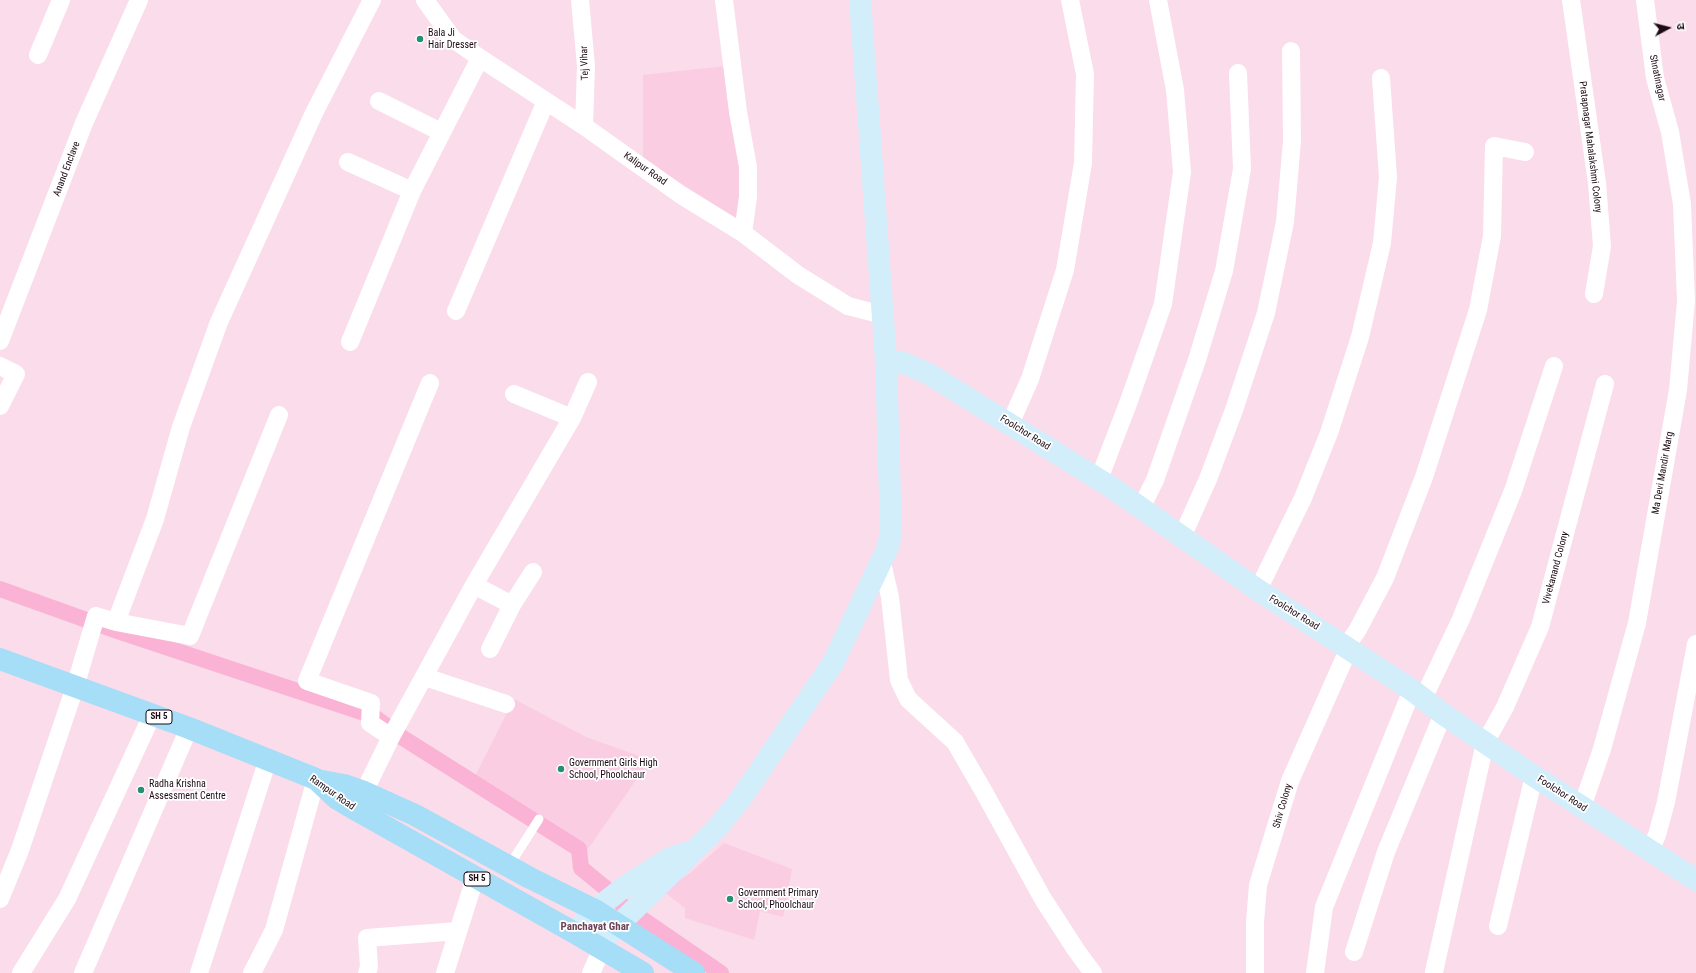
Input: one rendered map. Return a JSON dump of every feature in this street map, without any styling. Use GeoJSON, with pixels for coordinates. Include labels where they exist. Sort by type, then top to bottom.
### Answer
{"type":"FeatureCollection","features":[{"type":"Feature","properties":{"kind":"main road"},"geometry":{"type":"LineString","coordinates":[[600,947],[619,925],[718,828],[741,798],[833,663],[888,546],[891,532],[886,360],[860,0]]}},
{"type":"Feature","properties":{"kind":"main road","name":"Foolchor Road"},"geometry":{"type":"LineString","coordinates":[[886,360],[904,363],[929,374],[1099,479],[1258,590],[1348,647],[1418,694],[1443,714],[1534,776],[1696,880]]}},
{"type":"Feature","properties":{"kind":"main road","name":"Rampur Road"},"geometry":{"type":"LineString","coordinates":[[0,659],[189,728],[316,779],[343,802],[475,878],[600,947],[643,973]]}},
{"type":"Feature","properties":{"kind":"main road"},"geometry":{"type":"LineString","coordinates":[[316,779],[344,785],[364,792],[414,815],[595,910],[694,973]]}},
{"type":"Feature","properties":{"kind":"main road"},"geometry":{"type":"LineString","coordinates":[[575,933],[595,910],[624,887],[670,858],[693,852]]}},
{"type":"Feature","properties":{"kind":"street"},"geometry":{"type":"LineString","coordinates":[[38,55],[61,0]]}},
{"type":"Feature","properties":{"kind":"street","name":"Anand Enclave"},"geometry":{"type":"LineString","coordinates":[[0,340],[84,123],[139,0]]}},
{"type":"Feature","properties":{"kind":"street"},"geometry":{"type":"LineString","coordinates":[[116,622],[155,519],[181,427],[219,322],[314,113],[372,0]]}},
{"type":"Feature","properties":{"kind":"street","name":"Kalipur Road"},"geometry":{"type":"LineString","coordinates":[[425,0],[453,39],[480,58],[584,126],[681,195],[743,233],[798,275],[848,306],[883,315]]}},
{"type":"Feature","properties":{"kind":"street","name":"Tej Vihar"},"geometry":{"type":"LineString","coordinates":[[580,0],[586,66],[584,126]]}},
{"type":"Feature","properties":{"kind":"street"},"geometry":{"type":"LineString","coordinates":[[724,0],[737,105],[748,167],[748,196],[743,233]]}},
{"type":"Feature","properties":{"kind":"street"},"geometry":{"type":"LineString","coordinates":[[1010,424],[1030,379],[1065,270],[1083,163],[1085,74],[1070,0]]}},
{"type":"Feature","properties":{"kind":"street"},"geometry":{"type":"LineString","coordinates":[[1099,479],[1130,401],[1163,304],[1182,172],[1175,90],[1158,0]]}},
{"type":"Feature","properties":{"kind":"street","name":"Pratapnagar Mahalakshmi Colony"},"geometry":{"type":"LineString","coordinates":[[1571,0],[1597,183],[1602,246],[1594,294]]}},
{"type":"Feature","properties":{"kind":"street","name":"Shnatinagar"},"geometry":{"type":"LineString","coordinates":[[1645,0],[1655,78],[1670,132]]}},
{"type":"Feature","properties":{"kind":"street"},"geometry":{"type":"LineString","coordinates":[[1182,537],[1208,479],[1234,410],[1266,313],[1286,222],[1292,141],[1291,51]]}},
{"type":"Feature","properties":{"kind":"street"},"geometry":{"type":"LineString","coordinates":[[350,342],[412,191],[480,58]]}},
{"type":"Feature","properties":{"kind":"street"},"geometry":{"type":"LineString","coordinates":[[1141,508],[1155,480],[1195,368],[1224,271],[1242,169],[1238,73]]}},
{"type":"Feature","properties":{"kind":"street"},"geometry":{"type":"LineString","coordinates":[[1258,590],[1302,498],[1326,441],[1360,337],[1382,243],[1388,177],[1382,78]]}},
{"type":"Feature","properties":{"kind":"street"},"geometry":{"type":"LineString","coordinates":[[379,101],[442,132]]}},
{"type":"Feature","properties":{"kind":"street"},"geometry":{"type":"LineString","coordinates":[[456,311],[546,101]]}},
{"type":"Feature","properties":{"kind":"street","name":"Ma Devi Mandir Marg"},"geometry":{"type":"LineString","coordinates":[[1582,807],[1602,749],[1637,623],[1678,390],[1686,301],[1682,204],[1670,132]]}},
{"type":"Feature","properties":{"kind":"street","name":"Shiv Colony"},"geometry":{"type":"LineString","coordinates":[[1255,973],[1255,922],[1258,885],[1290,781],[1348,647],[1385,578],[1424,477],[1478,310],[1492,236],[1494,146],[1525,152]]}},
{"type":"Feature","properties":{"kind":"street"},"geometry":{"type":"LineString","coordinates":[[348,162],[412,191]]}},
{"type":"Feature","properties":{"kind":"street"},"geometry":{"type":"LineString","coordinates":[[0,366],[16,374],[0,406]]}},
{"type":"Feature","properties":{"kind":"street"},"geometry":{"type":"LineString","coordinates":[[1314,973],[1324,907],[1418,694],[1460,619],[1513,491],[1554,366]]}},
{"type":"Feature","properties":{"kind":"street"},"geometry":{"type":"LineString","coordinates":[[364,792],[394,731],[474,585],[572,418],[588,382]]}},
{"type":"Feature","properties":{"kind":"street"},"geometry":{"type":"LineString","coordinates":[[394,731],[370,723],[371,703],[307,681],[430,383]]}},
{"type":"Feature","properties":{"kind":"street","name":"Vivekanand Colony"},"geometry":{"type":"LineString","coordinates":[[1434,972],[1486,743],[1540,627],[1605,384]]}},
{"type":"Feature","properties":{"kind":"street"},"geometry":{"type":"LineString","coordinates":[[514,394],[572,418]]}},
{"type":"Feature","properties":{"kind":"street"},"geometry":{"type":"LineString","coordinates":[[0,898],[20,850],[75,687],[94,624],[116,622],[190,636],[279,415]]}},
{"type":"Feature","properties":{"kind":"street"},"geometry":{"type":"LineString","coordinates":[[881,559],[890,597],[899,680],[908,699],[955,742],[1043,899],[1076,950],[1093,973]]}},
{"type":"Feature","properties":{"kind":"street"},"geometry":{"type":"LineString","coordinates":[[490,648],[512,604],[533,572]]}},
{"type":"Feature","properties":{"kind":"street"},"geometry":{"type":"LineString","coordinates":[[474,585],[512,604]]}},
{"type":"Feature","properties":{"kind":"street"},"geometry":{"type":"LineString","coordinates":[[1650,851],[1657,835],[1666,802],[1696,644]]}},
{"type":"Feature","properties":{"kind":"street"},"geometry":{"type":"LineString","coordinates":[[424,677],[506,704]]}},
{"type":"Feature","properties":{"kind":"street"},"geometry":{"type":"LineString","coordinates":[[21,973],[67,899],[152,714]]}},
{"type":"Feature","properties":{"kind":"street"},"geometry":{"type":"LineString","coordinates":[[1354,952],[1386,852],[1443,714]]}},
{"type":"Feature","properties":{"kind":"street"},"geometry":{"type":"LineString","coordinates":[[83,973],[189,728]]}},
{"type":"Feature","properties":{"kind":"street"},"geometry":{"type":"LineString","coordinates":[[199,973],[268,759]]}},
{"type":"Feature","properties":{"kind":"street"},"geometry":{"type":"LineString","coordinates":[[1498,926],[1534,776]]}},
{"type":"Feature","properties":{"kind":"street"},"geometry":{"type":"LineString","coordinates":[[252,973],[274,930],[316,779]]}},
{"type":"Feature","properties":{"kind":"street"},"geometry":{"type":"LineString","coordinates":[[445,973],[475,878]]}},
{"type":"Feature","properties":{"kind":"street"},"geometry":{"type":"LineString","coordinates":[[367,973],[369,967],[367,938],[458,931]]}},
{"type":"Feature","properties":{"kind":"street"},"geometry":{"type":"LineString","coordinates":[[591,973],[600,947]]}},
{"type":"Feature","properties":{"kind":"lane"},"geometry":{"type":"LineString","coordinates":[[509,866],[539,819]]}},
{"type":"Feature","properties":{"kind":"shaded area"},"geometry":{"type":"Polygon","coordinates":[[[725,66],[742,165],[737,219],[643,159],[643,75],[725,66]]]}},
{"type":"Feature","properties":{"kind":"shaded area","name":"Government Girls High School, Phoolchaur"},"geometry":{"type":"Polygon","coordinates":[[[514,699],[586,737],[650,760],[588,849],[474,778],[514,699]]]}},
{"type":"Feature","properties":{"kind":"shaded area","name":"Government Primary School, Phoolchaur"},"geometry":{"type":"Polygon","coordinates":[[[724,843],[792,869],[783,917],[760,911],[754,940],[685,918],[685,908],[663,891],[689,874],[724,843]]]}},
{"type":"Feature","properties":{"kind":"waterway"},"geometry":{"type":"LineString","coordinates":[[0,589],[120,632],[373,716],[403,738],[579,849],[581,868],[609,891]]}},
{"type":"Feature","properties":{"kind":"waterway"},"geometry":{"type":"LineString","coordinates":[[622,905],[721,973]]}},
{"type":"Feature","properties":{"kind":"place","name":"Bala Ji Hair Dresser"},"geometry":{"type":"Point","coordinates":[420,39]}},
{"type":"Feature","properties":{"kind":"place","name":"Government Girls High School, Phoolchaur"},"geometry":{"type":"Point","coordinates":[561,769]}},
{"type":"Feature","properties":{"kind":"place","name":"Radha Krishna Assessment Centre"},"geometry":{"type":"Point","coordinates":[141,790]}},
{"type":"Feature","properties":{"kind":"place","name":"Government Primary School, Phoolchaur"},"geometry":{"type":"Point","coordinates":[730,899]}},
{"type":"Feature","properties":{"kind":"district","name":"Panchayat Ghar"},"geometry":{"type":"Point","coordinates":[595,927]}}]}
